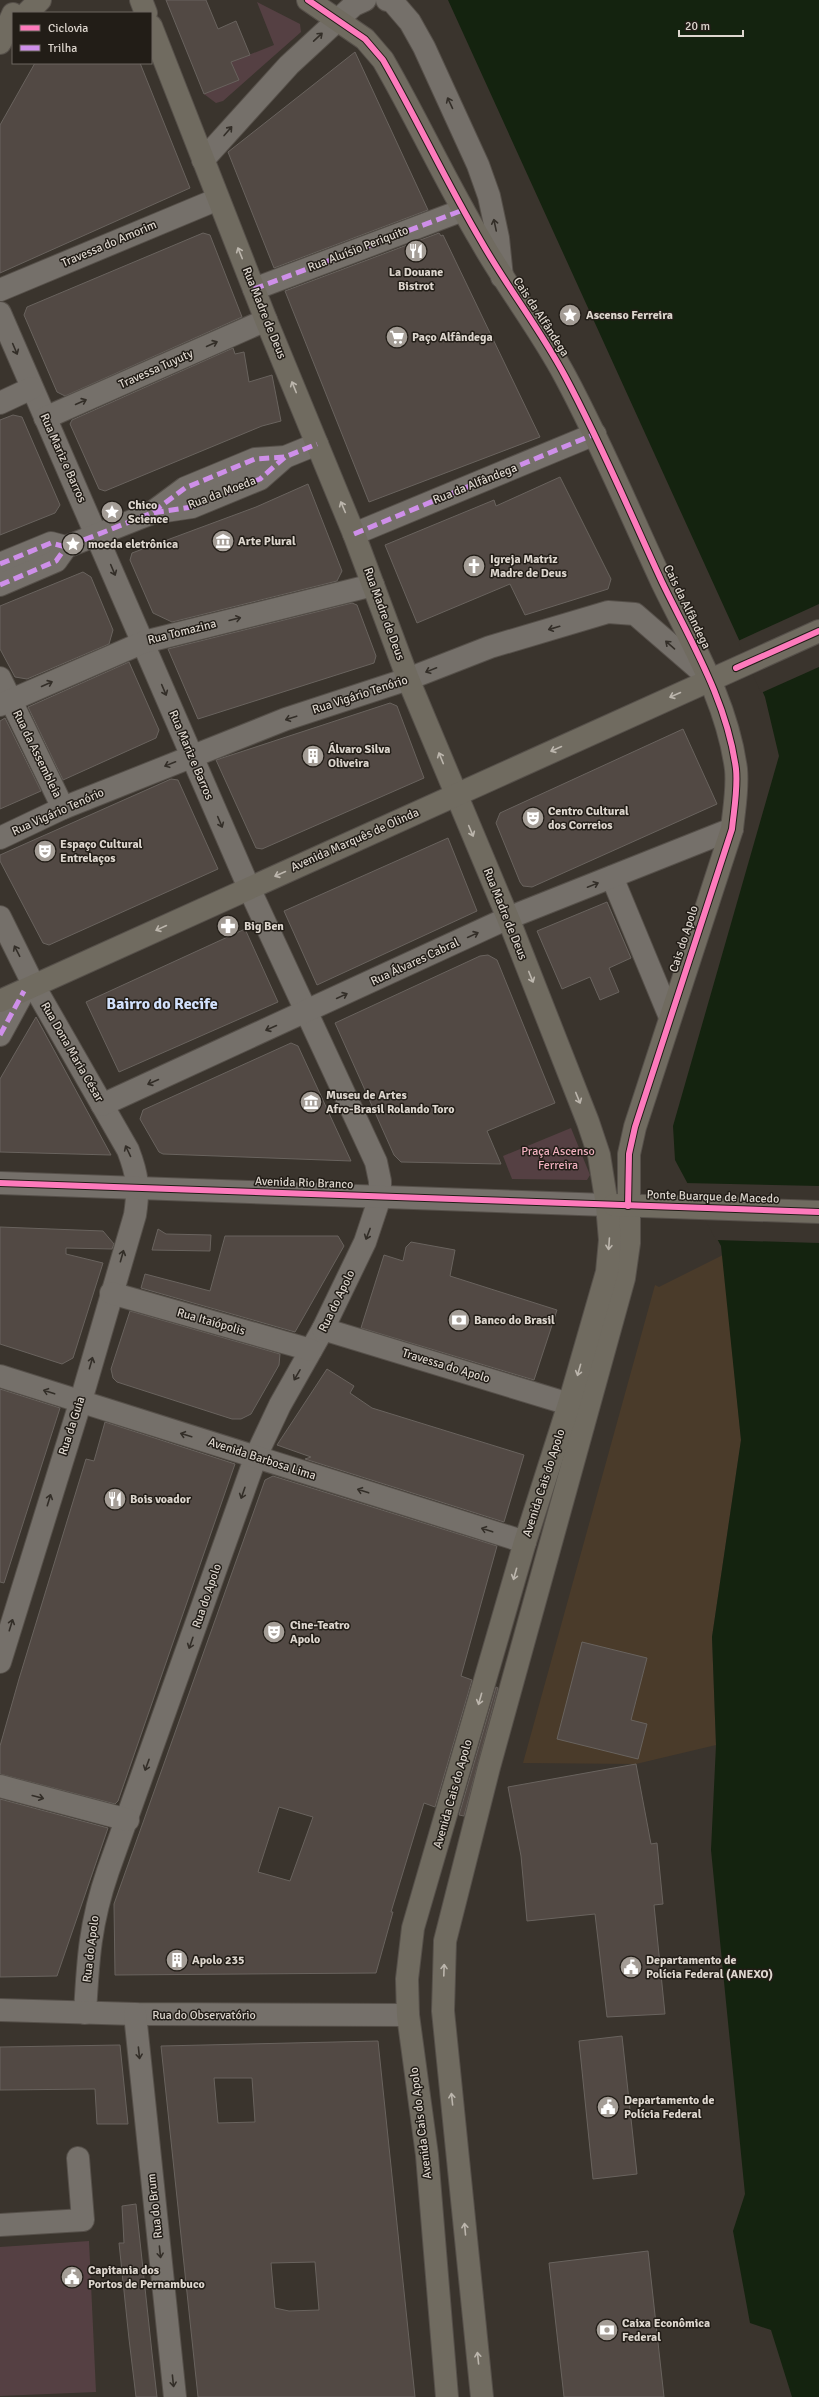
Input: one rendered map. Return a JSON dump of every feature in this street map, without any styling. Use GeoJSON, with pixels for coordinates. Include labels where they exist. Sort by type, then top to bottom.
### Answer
{"type":"FeatureCollection","features":[{"type":"Feature","properties":{"kind":"main road"},"geometry":{"type":"LineString","coordinates":[[13,12],[19,0]]}},
{"type":"Feature","properties":{"kind":"main road"},"geometry":{"type":"LineString","coordinates":[[28,12],[40,0]]}},
{"type":"Feature","properties":{"kind":"main road"},"geometry":{"type":"LineString","coordinates":[[141,0],[146,12]]}},
{"type":"Feature","properties":{"kind":"main road","name":"Cais da Alfândega"},"geometry":{"type":"LineString","coordinates":[[308,0],[364,40],[383,60],[463,210],[502,277],[564,373],[595,434],[662,582],[710,679]]}},
{"type":"Feature","properties":{"kind":"main road"},"geometry":{"type":"LineString","coordinates":[[5,37],[12,16]]}},
{"type":"Feature","properties":{"kind":"main road","name":"Rua Madre de Deus"},"geometry":{"type":"LineString","coordinates":[[152,29],[202,160],[354,534],[408,679],[508,918],[595,1141],[618,1206]]}},
{"type":"Feature","properties":{"kind":"main road","name":"Avenida Marquês de Olinda"},"geometry":{"type":"LineString","coordinates":[[0,1002],[710,679],[819,631]]}},
{"type":"Feature","properties":{"kind":"main road","name":"Cais do Apolo"},"geometry":{"type":"LineString","coordinates":[[618,1206],[635,1127],[732,829],[736,792],[736,769],[727,730],[710,679]]}},
{"type":"Feature","properties":{"kind":"main road","name":"Ponte Buarque de Macedo"},"geometry":{"type":"LineString","coordinates":[[618,1206],[675,1206],[819,1212]]}},
{"type":"Feature","properties":{"kind":"main road","name":"Avenida Cais do Apolo"},"geometry":{"type":"LineString","coordinates":[[447,2397],[427,2154],[408,2015],[407,1980],[413,1928],[524,1542],[569,1404],[607,1272],[610,1240],[618,1206]]}},
{"type":"Feature","properties":{"kind":"main road","name":"Avenida Cais do Apolo"},"geometry":{"type":"LineString","coordinates":[[482,2397],[443,2012],[446,1941],[489,1767],[624,1278],[629,1243],[618,1206]]}},
{"type":"Feature","properties":{"kind":"street"},"geometry":{"type":"LineString","coordinates":[[202,160],[289,65],[354,5],[365,0]]}},
{"type":"Feature","properties":{"kind":"street"},"geometry":{"type":"LineString","coordinates":[[390,0],[410,22],[424,47],[478,165],[489,196],[497,231],[502,277]]}},
{"type":"Feature","properties":{"kind":"street","name":"Travessa do Amorim"},"geometry":{"type":"LineString","coordinates":[[0,290],[218,199]]}},
{"type":"Feature","properties":{"kind":"street","name":"Rua Aluísio Periquito"},"geometry":{"type":"LineString","coordinates":[[254,288],[463,210]]}},
{"type":"Feature","properties":{"kind":"street","name":"Rua Mariz e Barros"},"geometry":{"type":"LineString","coordinates":[[0,313],[45,418],[98,534],[249,888],[376,1162],[380,1181],[380,1197]]}},
{"type":"Feature","properties":{"kind":"street","name":"Travessa Tuyuty"},"geometry":{"type":"LineString","coordinates":[[45,418],[266,320]]}},
{"type":"Feature","properties":{"kind":"street"},"geometry":{"type":"LineString","coordinates":[[0,404],[32,388]]}},
{"type":"Feature","properties":{"kind":"street","name":"Rua da Alfândega"},"geometry":{"type":"LineString","coordinates":[[354,534],[595,434]]}},
{"type":"Feature","properties":{"kind":"street","name":"Rua da Moeda"},"geometry":{"type":"LineString","coordinates":[[0,585],[56,561],[66,547],[152,513],[185,488],[255,459],[285,457],[317,444]]}},
{"type":"Feature","properties":{"kind":"street","name":"Rua da Moeda"},"geometry":{"type":"LineString","coordinates":[[0,564],[51,543],[66,547]]}},
{"type":"Feature","properties":{"kind":"street","name":"Rua Tomazina"},"geometry":{"type":"LineString","coordinates":[[6,702],[144,642],[373,586]]}},
{"type":"Feature","properties":{"kind":"street","name":"Rua Vigário Tenório"},"geometry":{"type":"LineString","coordinates":[[0,838],[63,808],[191,755],[286,719],[408,679],[490,647],[608,612],[622,611],[635,614],[710,679]]}},
{"type":"Feature","properties":{"kind":"street","name":"Rua da Assembleia"},"geometry":{"type":"LineString","coordinates":[[0,678],[6,702],[63,808]]}},
{"type":"Feature","properties":{"kind":"street","name":"Rua Álvares Cabral"},"geometry":{"type":"LineString","coordinates":[[102,1105],[307,1012],[508,918],[732,829]]}},
{"type":"Feature","properties":{"kind":"street"},"geometry":{"type":"LineString","coordinates":[[612,877],[670,1017]]}},
{"type":"Feature","properties":{"kind":"street","name":"Rua Dona Maria César"},"geometry":{"type":"LineString","coordinates":[[0,917],[29,988],[102,1105],[128,1150],[136,1169],[139,1189]]}},
{"type":"Feature","properties":{"kind":"street"},"geometry":{"type":"LineString","coordinates":[[0,1035],[29,988]]}},
{"type":"Feature","properties":{"kind":"street","name":"Avenida Rio Branco"},"geometry":{"type":"LineString","coordinates":[[0,1183],[618,1206]]}},
{"type":"Feature","properties":{"kind":"street","name":"Rua da Guia"},"geometry":{"type":"LineString","coordinates":[[0,1662],[80,1402],[135,1215],[139,1189]]}},
{"type":"Feature","properties":{"kind":"street","name":"Rua do Apolo"},"geometry":{"type":"LineString","coordinates":[[85,2013],[91,1931],[97,1903],[128,1820],[256,1456],[280,1405],[323,1330],[365,1242],[380,1197]]}},
{"type":"Feature","properties":{"kind":"street","name":"Rua Itaiópolis"},"geometry":{"type":"LineString","coordinates":[[111,1293],[311,1350]]}},
{"type":"Feature","properties":{"kind":"street","name":"Travessa do Apolo"},"geometry":{"type":"LineString","coordinates":[[323,1330],[569,1404]]}},
{"type":"Feature","properties":{"kind":"street","name":"Avenida Barbosa Lima"},"geometry":{"type":"LineString","coordinates":[[0,1376],[524,1542]]}},
{"type":"Feature","properties":{"kind":"street"},"geometry":{"type":"LineString","coordinates":[[0,1786],[128,1820]]}},
{"type":"Feature","properties":{"kind":"street","name":"Rua do Observatório"},"geometry":{"type":"LineString","coordinates":[[0,2010],[135,2014],[408,2015]]}},
{"type":"Feature","properties":{"kind":"street","name":"Rua do Brum"},"geometry":{"type":"LineString","coordinates":[[135,2014],[175,2397]]}},
{"type":"Feature","properties":{"kind":"street"},"geometry":{"type":"LineString","coordinates":[[0,2225],[83,2220],[78,2158]]}},
{"type":"Feature","properties":{"kind":"shaded area"},"geometry":{"type":"Polygon","coordinates":[[[448,0],[819,0],[819,2397],[792,2397],[771,2330],[750,2323],[733,2231],[745,2194],[711,1850],[716,1745],[712,1637],[741,1440],[721,1246],[675,1160],[673,1126],[779,756],[765,697],[448,0]]]}},
{"type":"Feature","properties":{"kind":"shaded area"},"geometry":{"type":"Polygon","coordinates":[[[723,1255],[741,1440],[712,1637],[716,1745],[636,1764],[523,1763],[655,1285],[659,1287],[723,1255]]]}},
{"type":"Feature","properties":{"kind":"green space"},"geometry":{"type":"Polygon","coordinates":[[[257,2],[300,24],[301,32],[223,101],[216,103],[204,94],[238,80],[231,62],[274,45],[257,2]]]}},
{"type":"Feature","properties":{"kind":"green space","name":"Praça Ascenso Ferreira"},"geometry":{"type":"Polygon","coordinates":[[[571,1128],[590,1175],[587,1180],[512,1179],[503,1156],[571,1128]]]}},
{"type":"Feature","properties":{"kind":"green space"},"geometry":{"type":"Polygon","coordinates":[[[89,2241],[96,2392],[0,2396],[0,2247],[89,2241]]]}},
{"type":"Feature","properties":{"kind":"pier"},"geometry":{"type":"Polygon","coordinates":[[[819,604],[819,667],[761,693],[738,641],[819,604]]]}},
{"type":"Feature","properties":{"kind":"pier"},"geometry":{"type":"Polygon","coordinates":[[[685,1183],[819,1186],[819,1243],[716,1240],[685,1183]]]}},
{"type":"Feature","properties":{"kind":"building"},"geometry":{"type":"Polygon","coordinates":[[[166,0],[206,0],[218,29],[236,21],[250,55],[231,62],[239,80],[204,94],[166,0]]]}},
{"type":"Feature","properties":{"kind":"building"},"geometry":{"type":"Polygon","coordinates":[[[355,52],[428,210],[274,268],[228,152],[355,52]]]}},
{"type":"Feature","properties":{"kind":"building"},"geometry":{"type":"Polygon","coordinates":[[[34,64],[140,64],[190,188],[0,273],[0,125],[34,64]]]}},
{"type":"Feature","properties":{"kind":"building"},"geometry":{"type":"Polygon","coordinates":[[[203,233],[210,235],[242,317],[65,396],[57,392],[24,315],[27,307],[203,233]]]}},
{"type":"Feature","properties":{"kind":"building","name":"Paço Alfândega"},"geometry":{"type":"Polygon","coordinates":[[[439,233],[441,236],[443,235],[540,437],[369,502],[285,291],[439,233]]]}},
{"type":"Feature","properties":{"kind":"building"},"geometry":{"type":"Polygon","coordinates":[[[233,348],[235,354],[244,352],[249,382],[272,375],[281,421],[262,426],[105,491],[99,489],[70,424],[72,420],[233,348]]]}},
{"type":"Feature","properties":{"kind":"building"},"geometry":{"type":"Polygon","coordinates":[[[13,415],[22,417],[60,505],[55,513],[0,535],[0,420],[13,415]]]}},
{"type":"Feature","properties":{"kind":"building","name":"Igreja Matriz Madre de Deus"},"geometry":{"type":"Polygon","coordinates":[[[560,477],[611,579],[608,589],[525,615],[510,584],[417,623],[385,545],[494,500],[496,506],[560,477]]]}},
{"type":"Feature","properties":{"kind":"building"},"geometry":{"type":"Polygon","coordinates":[[[308,484],[342,571],[337,581],[172,622],[153,613],[130,560],[132,553],[256,507],[308,484]]]}},
{"type":"Feature","properties":{"kind":"building"},"geometry":{"type":"Polygon","coordinates":[[[83,572],[91,577],[113,630],[109,644],[27,679],[15,677],[0,649],[0,606],[83,572]]]}},
{"type":"Feature","properties":{"kind":"building"},"geometry":{"type":"Polygon","coordinates":[[[352,603],[357,605],[376,656],[374,663],[198,719],[168,649],[352,603]]]}},
{"type":"Feature","properties":{"kind":"building"},"geometry":{"type":"Polygon","coordinates":[[[129,662],[159,730],[156,738],[63,780],[28,707],[129,662]]]}},
{"type":"Feature","properties":{"kind":"building"},"geometry":{"type":"Polygon","coordinates":[[[390,703],[397,706],[424,778],[262,849],[256,848],[216,760],[390,703]]]}},
{"type":"Feature","properties":{"kind":"building"},"geometry":{"type":"Polygon","coordinates":[[[5,718],[41,791],[0,809],[0,721],[5,718]]]}},
{"type":"Feature","properties":{"kind":"building"},"geometry":{"type":"Polygon","coordinates":[[[683,729],[717,804],[532,887],[523,886],[496,823],[500,813],[683,729]]]}},
{"type":"Feature","properties":{"kind":"building"},"geometry":{"type":"Polygon","coordinates":[[[171,779],[178,780],[218,869],[49,945],[43,943],[0,861],[0,855],[171,779]]]}},
{"type":"Feature","properties":{"kind":"building"},"geometry":{"type":"Polygon","coordinates":[[[448,838],[477,911],[317,985],[284,911],[448,838]]]}},
{"type":"Feature","properties":{"kind":"building"},"geometry":{"type":"Polygon","coordinates":[[[607,902],[631,958],[609,968],[619,992],[600,1000],[590,977],[562,989],[537,931],[607,902]]]}},
{"type":"Feature","properties":{"kind":"building"},"geometry":{"type":"Polygon","coordinates":[[[245,929],[278,1002],[119,1072],[86,1002],[245,929]]]}},
{"type":"Feature","properties":{"kind":"building"},"geometry":{"type":"Polygon","coordinates":[[[488,955],[497,960],[555,1103],[487,1131],[501,1164],[401,1162],[394,1155],[335,1023],[480,956],[488,955]]]}},
{"type":"Feature","properties":{"kind":"building"},"geometry":{"type":"Polygon","coordinates":[[[36,1017],[111,1155],[0,1152],[0,1079],[36,1017]]]}},
{"type":"Feature","properties":{"kind":"building"},"geometry":{"type":"Polygon","coordinates":[[[291,1043],[298,1046],[351,1161],[163,1154],[159,1152],[140,1119],[143,1110],[291,1043]]]}},
{"type":"Feature","properties":{"kind":"building"},"geometry":{"type":"Polygon","coordinates":[[[0,1227],[103,1231],[114,1244],[112,1249],[66,1248],[66,1254],[103,1263],[73,1358],[62,1364],[0,1344],[0,1227]]]}},
{"type":"Feature","properties":{"kind":"building"},"geometry":{"type":"Polygon","coordinates":[[[158,1229],[166,1234],[211,1235],[210,1251],[152,1250],[158,1229]]]}},
{"type":"Feature","properties":{"kind":"building"},"geometry":{"type":"Polygon","coordinates":[[[225,1236],[338,1236],[344,1246],[295,1332],[141,1288],[145,1274],[210,1291],[225,1236]]]}},
{"type":"Feature","properties":{"kind":"building","name":"Banco do Brasil"},"geometry":{"type":"Polygon","coordinates":[[[411,1242],[455,1250],[450,1276],[557,1310],[534,1380],[361,1328],[384,1255],[403,1261],[406,1247],[411,1242]]]}},
{"type":"Feature","properties":{"kind":"building"},"geometry":{"type":"Polygon","coordinates":[[[130,1311],[280,1354],[279,1365],[251,1414],[241,1419],[232,1419],[117,1382],[113,1378],[111,1369],[130,1311]]]}},
{"type":"Feature","properties":{"kind":"building"},"geometry":{"type":"Polygon","coordinates":[[[327,1369],[354,1386],[350,1393],[372,1408],[524,1455],[504,1522],[305,1459],[311,1457],[277,1445],[327,1369]]]}},
{"type":"Feature","properties":{"kind":"building"},"geometry":{"type":"Polygon","coordinates":[[[0,1389],[60,1408],[4,1583],[0,1582],[0,1389]]]}},
{"type":"Feature","properties":{"kind":"building"},"geometry":{"type":"Polygon","coordinates":[[[105,1422],[235,1464],[118,1801],[115,1804],[0,1774],[0,1746],[19,1679],[86,1459],[94,1461],[105,1422]]]}},
{"type":"Feature","properties":{"kind":"building"},"geometry":{"type":"Polygon","coordinates":[[[273,1476],[497,1546],[461,1676],[472,1680],[435,1807],[424,1803],[391,1912],[393,1912],[376,1973],[115,1975],[114,1904],[265,1480],[273,1476]],[[279,1807],[258,1872],[290,1881],[313,1817],[279,1807]]]}},
{"type":"Feature","properties":{"kind":"building"},"geometry":{"type":"Polygon","coordinates":[[[582,1642],[647,1658],[631,1720],[647,1724],[638,1759],[557,1739],[582,1642]]]}},
{"type":"Feature","properties":{"kind":"building"},"geometry":{"type":"Polygon","coordinates":[[[496,1687],[498,1688],[464,1816],[459,1815],[496,1687]]]}},
{"type":"Feature","properties":{"kind":"building","name":"Departamento de Polícia Federal (ANEXO)"},"geometry":{"type":"Polygon","coordinates":[[[636,1764],[651,1844],[657,1843],[663,1904],[654,1905],[665,2014],[607,2017],[595,1914],[527,1921],[521,1856],[508,1787],[636,1764]]]}},
{"type":"Feature","properties":{"kind":"building"},"geometry":{"type":"Polygon","coordinates":[[[0,1799],[108,1828],[57,1976],[0,1977],[0,1799]]]}},
{"type":"Feature","properties":{"kind":"building","name":"Departamento de Polícia Federal"},"geometry":{"type":"Polygon","coordinates":[[[622,2036],[637,2174],[593,2179],[579,2041],[622,2036]]]}},
{"type":"Feature","properties":{"kind":"building"},"geometry":{"type":"Polygon","coordinates":[[[378,2041],[415,2397],[198,2397],[161,2046],[378,2041]],[[214,2078],[218,2123],[255,2122],[252,2078],[214,2078]],[[315,2262],[271,2263],[275,2308],[289,2311],[319,2310],[315,2262]]]}},
{"type":"Feature","properties":{"kind":"building"},"geometry":{"type":"Polygon","coordinates":[[[120,2045],[128,2124],[97,2124],[95,2089],[0,2090],[0,2047],[120,2045]]]}},
{"type":"Feature","properties":{"kind":"building"},"geometry":{"type":"Polygon","coordinates":[[[136,2204],[157,2397],[136,2397],[129,2339],[119,2243],[124,2243],[122,2206],[136,2204]]]}},
{"type":"Feature","properties":{"kind":"building","name":"Caixa Econômica Federal"},"geometry":{"type":"Polygon","coordinates":[[[648,2251],[664,2397],[564,2397],[549,2263],[648,2251]]]}},
{"type":"Feature","properties":{"kind":"marked path"},"geometry":{"type":"LineString","coordinates":[[254,289],[463,210]]}},
{"type":"Feature","properties":{"kind":"marked path"},"geometry":{"type":"LineString","coordinates":[[354,534],[595,434]]}},
{"type":"Feature","properties":{"kind":"marked path"},"geometry":{"type":"LineString","coordinates":[[153,512],[185,488],[255,459],[285,457],[317,444]]}},
{"type":"Feature","properties":{"kind":"marked path"},"geometry":{"type":"LineString","coordinates":[[0,564],[51,543],[66,547],[152,513],[192,507],[260,479],[285,457]]}},
{"type":"Feature","properties":{"kind":"marked path"},"geometry":{"type":"LineString","coordinates":[[0,585],[56,561],[66,547]]}},
{"type":"Feature","properties":{"kind":"marked path"},"geometry":{"type":"LineString","coordinates":[[0,1035],[24,991]]}},
{"type":"Feature","properties":{"kind":"cycle path"},"geometry":{"type":"LineString","coordinates":[[308,0],[365,39],[383,60],[468,219],[555,359],[578,401],[662,582],[696,650],[725,720],[736,769],[736,792],[732,829],[635,1127],[629,1154],[628,1206]]}},
{"type":"Feature","properties":{"kind":"cycle path"},"geometry":{"type":"LineString","coordinates":[[736,668],[819,631]]}},
{"type":"Feature","properties":{"kind":"cycle path"},"geometry":{"type":"LineString","coordinates":[[0,1183],[819,1212]]}},
{"type":"Feature","properties":{"kind":"place","name":"La Douane Bistrot"},"geometry":{"type":"Point","coordinates":[416,251]}},
{"type":"Feature","properties":{"kind":"place","name":"Ascenso Ferreira"},"geometry":{"type":"Point","coordinates":[570,315]}},
{"type":"Feature","properties":{"kind":"place","name":"Paço Alfândega"},"geometry":{"type":"Point","coordinates":[397,337]}},
{"type":"Feature","properties":{"kind":"place","name":"Chico Science"},"geometry":{"type":"Point","coordinates":[112,512]}},
{"type":"Feature","properties":{"kind":"place","name":"Arte Plural"},"geometry":{"type":"Point","coordinates":[223,541]}},
{"type":"Feature","properties":{"kind":"place","name":"moeda eletrônica"},"geometry":{"type":"Point","coordinates":[73,544]}},
{"type":"Feature","properties":{"kind":"place","name":"Igreja Matriz Madre de Deus"},"geometry":{"type":"Point","coordinates":[474,566]}},
{"type":"Feature","properties":{"kind":"place","name":"Álvaro Silva Oliveira"},"geometry":{"type":"Point","coordinates":[313,756]}},
{"type":"Feature","properties":{"kind":"place","name":"Centro Cultural dos Correios"},"geometry":{"type":"Point","coordinates":[533,818]}},
{"type":"Feature","properties":{"kind":"place","name":"Espaço Cultural Entrelaços"},"geometry":{"type":"Point","coordinates":[45,851]}},
{"type":"Feature","properties":{"kind":"place","name":"Big Ben"},"geometry":{"type":"Point","coordinates":[228,926]}},
{"type":"Feature","properties":{"kind":"place","name":"Museu de Artes Afro-Brasil Rolando Toro"},"geometry":{"type":"Point","coordinates":[311,1102]}},
{"type":"Feature","properties":{"kind":"place","name":"Banco do Brasil"},"geometry":{"type":"Point","coordinates":[459,1320]}},
{"type":"Feature","properties":{"kind":"place","name":"Bois voador"},"geometry":{"type":"Point","coordinates":[115,1499]}},
{"type":"Feature","properties":{"kind":"place","name":"Cine-Teatro Apolo"},"geometry":{"type":"Point","coordinates":[274,1632]}},
{"type":"Feature","properties":{"kind":"place","name":"Apolo 235"},"geometry":{"type":"Point","coordinates":[177,1960]}},
{"type":"Feature","properties":{"kind":"place","name":"Departamento de Polícia Federal (ANEXO)"},"geometry":{"type":"Point","coordinates":[631,1967]}},
{"type":"Feature","properties":{"kind":"place","name":"Departamento de Polícia Federal"},"geometry":{"type":"Point","coordinates":[608,2107]}},
{"type":"Feature","properties":{"kind":"place","name":"Capitania dos Portos de Pernambuco"},"geometry":{"type":"Point","coordinates":[72,2277]}},
{"type":"Feature","properties":{"kind":"place","name":"Caixa Econômica Federal"},"geometry":{"type":"Point","coordinates":[607,2330]}},
{"type":"Feature","properties":{"kind":"district","name":"Bairro do Recife"},"geometry":{"type":"Point","coordinates":[162,1004]}}]}
